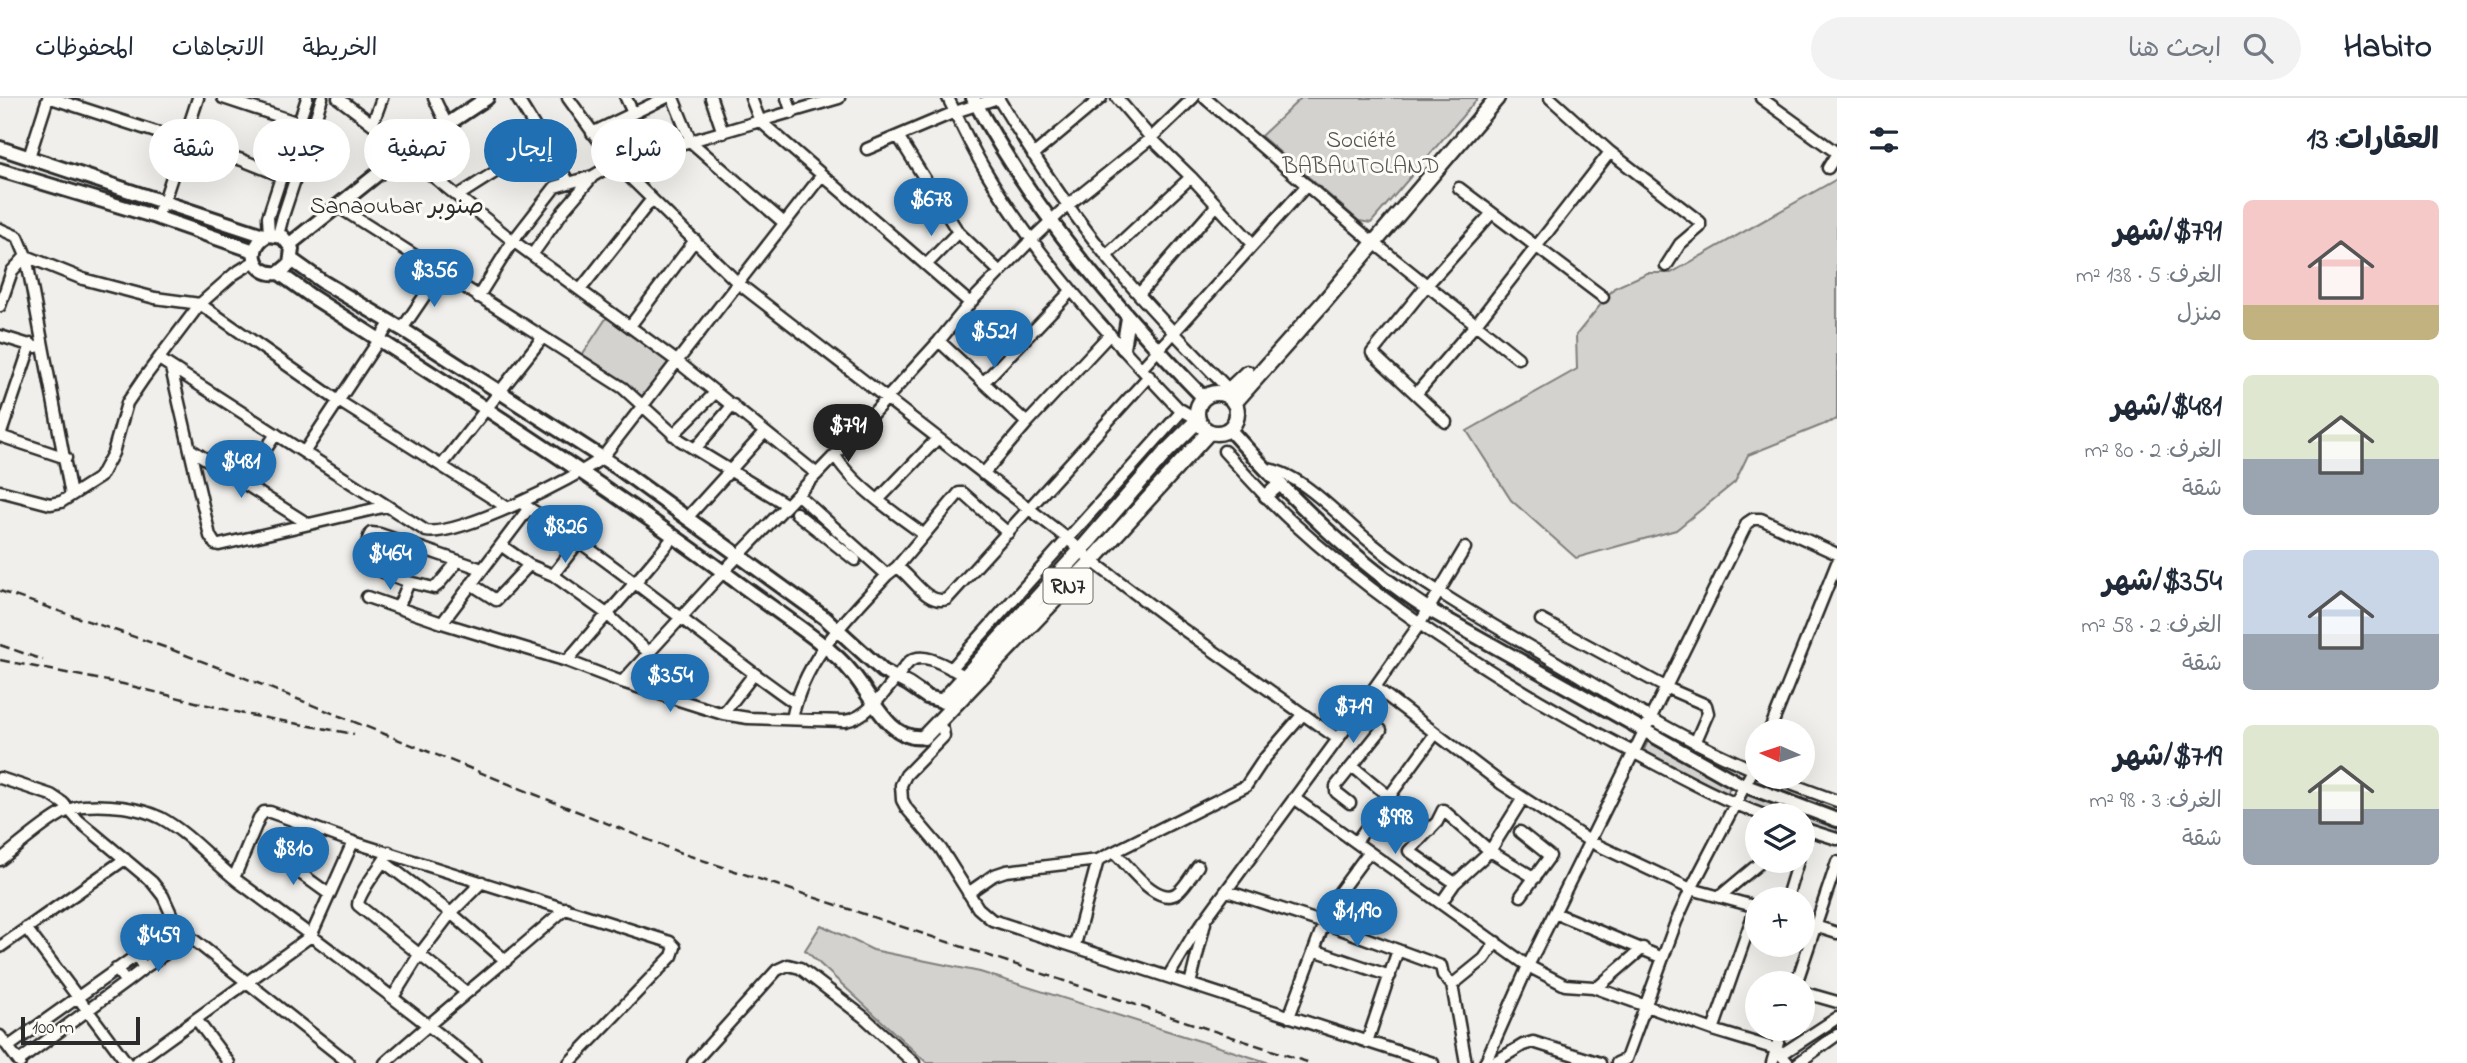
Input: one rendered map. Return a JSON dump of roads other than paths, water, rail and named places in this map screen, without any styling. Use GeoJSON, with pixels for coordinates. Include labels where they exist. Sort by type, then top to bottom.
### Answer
{"type":"FeatureCollection","features":[{"type":"Feature","properties":{"kind":"main road"},"geometry":{"type":"LineString","coordinates":[[453,119],[487,98]]}},
{"type":"Feature","properties":{"kind":"main road"},"geometry":{"type":"LineString","coordinates":[[1371,241],[1488,98]]}},
{"type":"Feature","properties":{"kind":"main road"},"geometry":{"type":"LineString","coordinates":[[1230,396],[1497,98]]}},
{"type":"Feature","properties":{"kind":"main road"},"geometry":{"type":"LineString","coordinates":[[975,102],[1050,222],[1128,318],[1203,397]]}},
{"type":"Feature","properties":{"kind":"main road"},"geometry":{"type":"LineString","coordinates":[[0,148],[290,244]]}},
{"type":"Feature","properties":{"kind":"main road"},"geometry":{"type":"LineString","coordinates":[[0,170],[156,217],[254,256],[262,270],[268,273],[279,273],[287,268],[292,260],[290,244]]}},
{"type":"Feature","properties":{"kind":"main road"},"geometry":{"type":"LineString","coordinates":[[290,244],[368,182]]}},
{"type":"Feature","properties":{"kind":"main road"},"geometry":{"type":"LineString","coordinates":[[254,256],[258,242],[271,236]]}},
{"type":"Feature","properties":{"kind":"main road"},"geometry":{"type":"LineString","coordinates":[[292,260],[602,458],[838,629],[872,662],[926,697],[943,701]]}},
{"type":"Feature","properties":{"kind":"main road"},"geometry":{"type":"LineString","coordinates":[[279,273],[583,472],[674,536],[824,645],[851,671],[883,716],[896,728],[912,737],[924,737]]}},
{"type":"Feature","properties":{"kind":"main road"},"geometry":{"type":"LineString","coordinates":[[1123,348],[1128,318]]}},
{"type":"Feature","properties":{"kind":"main road"},"geometry":{"type":"LineString","coordinates":[[1214,393],[1230,396],[1237,417],[1229,429],[1221,433],[1209,432],[1202,427],[1197,419],[1198,405],[1203,397],[1214,393]]}},
{"type":"Feature","properties":{"kind":"main road","name":"RN7"},"geometry":{"type":"LineString","coordinates":[[943,701],[1197,419]]}},
{"type":"Feature","properties":{"kind":"main road"},"geometry":{"type":"LineString","coordinates":[[1229,429],[1280,484],[1349,550],[1388,582],[1428,609],[1745,786]]}},
{"type":"Feature","properties":{"kind":"main road","name":"RN7"},"geometry":{"type":"LineString","coordinates":[[924,737],[1092,561],[1209,432]]}},
{"type":"Feature","properties":{"kind":"main road"},"geometry":{"type":"LineString","coordinates":[[1266,496],[1280,484]]}},
{"type":"Feature","properties":{"kind":"main road"},"geometry":{"type":"LineString","coordinates":[[1753,789],[1837,820]]}},
{"type":"Feature","properties":{"kind":"street"},"geometry":{"type":"LineString","coordinates":[[29,156],[49,98],[149,131]]}},
{"type":"Feature","properties":{"kind":"street"},"geometry":{"type":"LineString","coordinates":[[87,110],[92,98]]}},
{"type":"Feature","properties":{"kind":"street"},"geometry":{"type":"LineString","coordinates":[[190,119],[198,98]]}},
{"type":"Feature","properties":{"kind":"street"},"geometry":{"type":"LineString","coordinates":[[223,98],[287,119]]}},
{"type":"Feature","properties":{"kind":"street"},"geometry":{"type":"LineString","coordinates":[[300,119],[307,98]]}},
{"type":"Feature","properties":{"kind":"street"},"geometry":{"type":"LineString","coordinates":[[271,236],[283,216],[322,98]]}},
{"type":"Feature","properties":{"kind":"street"},"geometry":{"type":"LineString","coordinates":[[338,98],[366,119]]}},
{"type":"Feature","properties":{"kind":"street"},"geometry":{"type":"LineString","coordinates":[[375,119],[382,98]]}},
{"type":"Feature","properties":{"kind":"street"},"geometry":{"type":"LineString","coordinates":[[434,98],[444,119]]}},
{"type":"Feature","properties":{"kind":"street"},"geometry":{"type":"LineString","coordinates":[[517,98],[530,119]]}},
{"type":"Feature","properties":{"kind":"street"},"geometry":{"type":"LineString","coordinates":[[568,98],[591,132]]}},
{"type":"Feature","properties":{"kind":"street"},"geometry":{"type":"LineString","coordinates":[[626,98],[633,113]]}},
{"type":"Feature","properties":{"kind":"street"},"geometry":{"type":"LineString","coordinates":[[621,119],[665,98]]}},
{"type":"Feature","properties":{"kind":"street"},"geometry":{"type":"LineString","coordinates":[[673,98],[691,142],[783,222]]}},
{"type":"Feature","properties":{"kind":"street"},"geometry":{"type":"LineString","coordinates":[[711,98],[723,133]]}},
{"type":"Feature","properties":{"kind":"street"},"geometry":{"type":"LineString","coordinates":[[751,98],[760,121],[970,303]]}},
{"type":"Feature","properties":{"kind":"street"},"geometry":{"type":"LineString","coordinates":[[787,98],[792,113]]}},
{"type":"Feature","properties":{"kind":"street"},"geometry":{"type":"LineString","coordinates":[[686,143],[839,98]]}},
{"type":"Feature","properties":{"kind":"street"},"geometry":{"type":"LineString","coordinates":[[948,98],[986,172],[1071,291],[1182,411],[1197,419]]}},
{"type":"Feature","properties":{"kind":"street"},"geometry":{"type":"LineString","coordinates":[[867,149],[975,102],[998,98],[1032,155],[1106,256],[1230,396]]}},
{"type":"Feature","properties":{"kind":"street"},"geometry":{"type":"LineString","coordinates":[[1032,155],[1101,98]]}},
{"type":"Feature","properties":{"kind":"street"},"geometry":{"type":"LineString","coordinates":[[1117,98],[1151,138],[1253,244]]}},
{"type":"Feature","properties":{"kind":"street"},"geometry":{"type":"LineString","coordinates":[[622,682],[798,495],[939,341],[970,303],[1032,239],[1068,205],[1151,138],[1193,98]]}},
{"type":"Feature","properties":{"kind":"street"},"geometry":{"type":"LineString","coordinates":[[1205,98],[1371,241],[1518,358]]}},
{"type":"Feature","properties":{"kind":"street"},"geometry":{"type":"LineString","coordinates":[[1550,98],[1610,152],[1700,222],[1700,227],[1680,244],[1666,266]]}},
{"type":"Feature","properties":{"kind":"street"},"geometry":{"type":"LineString","coordinates":[[1761,98],[1837,153],[1828,168]]}},
{"type":"Feature","properties":{"kind":"street"},"geometry":{"type":"LineString","coordinates":[[898,136],[958,232],[1000,272]]}},
{"type":"Feature","properties":{"kind":"street"},"geometry":{"type":"LineString","coordinates":[[1416,394],[1476,324],[1610,152]]}},
{"type":"Feature","properties":{"kind":"street"},"geometry":{"type":"LineString","coordinates":[[159,359],[426,531],[442,531],[508,508],[525,505],[602,458],[822,175]]}},
{"type":"Feature","properties":{"kind":"street"},"geometry":{"type":"LineString","coordinates":[[1106,256],[1191,177]]}},
{"type":"Feature","properties":{"kind":"street"},"geometry":{"type":"LineString","coordinates":[[532,255],[591,178]]}},
{"type":"Feature","properties":{"kind":"street"},"geometry":{"type":"LineString","coordinates":[[459,195],[484,179]]}},
{"type":"Feature","properties":{"kind":"street"},"geometry":{"type":"LineString","coordinates":[[156,217],[170,182]]}},
{"type":"Feature","properties":{"kind":"street"},"geometry":{"type":"LineString","coordinates":[[271,236],[268,217],[280,182]]}},
{"type":"Feature","properties":{"kind":"street"},"geometry":{"type":"LineString","coordinates":[[443,182],[513,241],[678,362],[817,474]]}},
{"type":"Feature","properties":{"kind":"street"},"geometry":{"type":"LineString","coordinates":[[478,297],[513,241],[555,187],[566,182]]}},
{"type":"Feature","properties":{"kind":"street"},"geometry":{"type":"LineString","coordinates":[[635,182],[738,283],[1068,538],[1092,561],[1338,739]]}},
{"type":"Feature","properties":{"kind":"street"},"geometry":{"type":"LineString","coordinates":[[897,567],[928,595],[942,601],[952,594],[1030,509],[1146,372],[1158,350],[1307,185]]}},
{"type":"Feature","properties":{"kind":"street"},"geometry":{"type":"LineString","coordinates":[[1459,188],[1603,297]]}},
{"type":"Feature","properties":{"kind":"street"},"geometry":{"type":"LineString","coordinates":[[580,290],[652,199]]}},
{"type":"Feature","properties":{"kind":"street"},"geometry":{"type":"LineString","coordinates":[[337,206],[623,388],[673,435],[787,505]]}},
{"type":"Feature","properties":{"kind":"street"},"geometry":{"type":"LineString","coordinates":[[1139,294],[1216,206]]}},
{"type":"Feature","properties":{"kind":"street"},"geometry":{"type":"LineString","coordinates":[[1447,422],[1372,353],[1427,285],[1492,214]]}},
{"type":"Feature","properties":{"kind":"street"},"geometry":{"type":"LineString","coordinates":[[0,229],[18,237],[26,256],[71,495]]}},
{"type":"Feature","properties":{"kind":"street"},"geometry":{"type":"LineString","coordinates":[[926,265],[958,232]]}},
{"type":"Feature","properties":{"kind":"street"},"geometry":{"type":"LineString","coordinates":[[629,326],[695,240]]}},
{"type":"Feature","properties":{"kind":"street"},"geometry":{"type":"LineString","coordinates":[[0,306],[12,271],[26,256]]}},
{"type":"Feature","properties":{"kind":"street"},"geometry":{"type":"LineString","coordinates":[[26,256],[83,279],[155,298],[200,304],[337,400],[508,508]]}},
{"type":"Feature","properties":{"kind":"street"},"geometry":{"type":"LineString","coordinates":[[0,491],[50,503],[61,502],[100,477],[113,453],[127,403],[200,304],[254,256]]}},
{"type":"Feature","properties":{"kind":"street"},"geometry":{"type":"LineString","coordinates":[[0,267],[12,271]]}},
{"type":"Feature","properties":{"kind":"street"},"geometry":{"type":"LineString","coordinates":[[305,451],[378,340],[396,325],[440,273]]}},
{"type":"Feature","properties":{"kind":"street"},"geometry":{"type":"LineString","coordinates":[[984,382],[1071,291]]}},
{"type":"Feature","properties":{"kind":"street"},"geometry":{"type":"LineString","coordinates":[[983,474],[1110,334]]}},
{"type":"Feature","properties":{"kind":"street"},"geometry":{"type":"LineString","coordinates":[[0,336],[43,349]]}},
{"type":"Feature","properties":{"kind":"street"},"geometry":{"type":"LineString","coordinates":[[442,465],[543,337]]}},
{"type":"Feature","properties":{"kind":"street"},"geometry":{"type":"LineString","coordinates":[[939,341],[1027,423]]}},
{"type":"Feature","properties":{"kind":"street"},"geometry":{"type":"LineString","coordinates":[[31,344],[0,436],[66,458]]}},
{"type":"Feature","properties":{"kind":"street"},"geometry":{"type":"LineString","coordinates":[[171,368],[215,544],[387,506]]}},
{"type":"Feature","properties":{"kind":"street"},"geometry":{"type":"LineString","coordinates":[[673,435],[716,392]]}},
{"type":"Feature","properties":{"kind":"street"},"geometry":{"type":"LineString","coordinates":[[695,449],[733,405]]}},
{"type":"Feature","properties":{"kind":"street"},"geometry":{"type":"LineString","coordinates":[[950,669],[1182,411]]}},
{"type":"Feature","properties":{"kind":"street"},"geometry":{"type":"LineString","coordinates":[[687,518],[765,432]]}},
{"type":"Feature","properties":{"kind":"street"},"geometry":{"type":"LineString","coordinates":[[243,483],[276,433]]}},
{"type":"Feature","properties":{"kind":"street"},"geometry":{"type":"LineString","coordinates":[[878,500],[937,439]]}},
{"type":"Feature","properties":{"kind":"street"},"geometry":{"type":"LineString","coordinates":[[190,449],[308,524]]}},
{"type":"Feature","properties":{"kind":"street"},"geometry":{"type":"LineString","coordinates":[[1224,452],[1300,528],[1419,625],[1515,688],[1635,754],[1745,808]]}},
{"type":"Feature","properties":{"kind":"street"},"geometry":{"type":"LineString","coordinates":[[835,455],[840,464],[878,500],[923,534]]}},
{"type":"Feature","properties":{"kind":"street"},"geometry":{"type":"LineString","coordinates":[[1266,469],[1285,473],[1296,479],[1374,546],[1438,593],[1695,743],[1745,763]]}},
{"type":"Feature","properties":{"kind":"street"},"geometry":{"type":"LineString","coordinates":[[792,719],[795,703],[824,645],[897,567],[959,493],[963,493],[1008,533]]}},
{"type":"Feature","properties":{"kind":"street"},"geometry":{"type":"LineString","coordinates":[[798,495],[887,575]]}},
{"type":"Feature","properties":{"kind":"street"},"geometry":{"type":"LineString","coordinates":[[525,505],[637,583],[795,703]]}},
{"type":"Feature","properties":{"kind":"street"},"geometry":{"type":"LineString","coordinates":[[442,623],[502,546],[525,505]]}},
{"type":"Feature","properties":{"kind":"street"},"geometry":{"type":"LineString","coordinates":[[796,513],[855,560]]}},
{"type":"Feature","properties":{"kind":"street"},"geometry":{"type":"LineString","coordinates":[[1485,1063],[1528,966],[1750,520],[1761,519],[1837,554]]}},
{"type":"Feature","properties":{"kind":"street"},"geometry":{"type":"LineString","coordinates":[[822,534],[831,525]]}},
{"type":"Feature","properties":{"kind":"street"},"geometry":{"type":"LineString","coordinates":[[416,546],[426,531]]}},
{"type":"Feature","properties":{"kind":"street"},"geometry":{"type":"LineString","coordinates":[[458,561],[434,588],[409,582],[371,567],[367,556],[368,538],[371,533],[375,533],[482,569]]}},
{"type":"Feature","properties":{"kind":"street"},"geometry":{"type":"LineString","coordinates":[[567,661],[637,583],[674,536]]}},
{"type":"Feature","properties":{"kind":"street"},"geometry":{"type":"LineString","coordinates":[[554,575],[578,543]]}},
{"type":"Feature","properties":{"kind":"street"},"geometry":{"type":"LineString","coordinates":[[502,546],[529,565],[554,575],[607,614],[649,653]]}},
{"type":"Feature","properties":{"kind":"street"},"geometry":{"type":"LineString","coordinates":[[1168,977],[1185,947],[1419,625],[1465,548]]}},
{"type":"Feature","properties":{"kind":"street"},"geometry":{"type":"LineString","coordinates":[[1774,719],[1837,563]]}},
{"type":"Feature","properties":{"kind":"street"},"geometry":{"type":"LineString","coordinates":[[471,584],[496,600],[529,565]]}},
{"type":"Feature","properties":{"kind":"street"},"geometry":{"type":"LineString","coordinates":[[398,608],[409,582]]}},
{"type":"Feature","properties":{"kind":"street"},"geometry":{"type":"LineString","coordinates":[[367,597],[567,661],[723,715],[849,721],[861,715],[912,659],[920,656],[967,677]]}},
{"type":"Feature","properties":{"kind":"street"},"geometry":{"type":"LineString","coordinates":[[1541,620],[1708,707],[1695,743]]}},
{"type":"Feature","properties":{"kind":"street"},"geometry":{"type":"LineString","coordinates":[[723,715],[754,674]]}},
{"type":"Feature","properties":{"kind":"street"},"geometry":{"type":"LineString","coordinates":[[1375,687],[1523,798],[1591,842],[1690,889],[1745,904]]}},
{"type":"Feature","properties":{"kind":"street"},"geometry":{"type":"LineString","coordinates":[[968,892],[994,875],[1006,871],[1098,860],[1246,786],[1264,759],[1303,714]]}},
{"type":"Feature","properties":{"kind":"street"},"geometry":{"type":"LineString","coordinates":[[937,724],[943,730],[944,736],[906,775],[901,785],[901,795],[907,810],[942,849],[984,915],[992,920],[1433,1063]]}},
{"type":"Feature","properties":{"kind":"street"},"geometry":{"type":"LineString","coordinates":[[1350,803],[1336,793],[1335,789],[1381,730]]}},
{"type":"Feature","properties":{"kind":"street"},"geometry":{"type":"LineString","coordinates":[[1356,842],[1435,734]]}},
{"type":"Feature","properties":{"kind":"street"},"geometry":{"type":"LineString","coordinates":[[1352,766],[1430,830]]}},
{"type":"Feature","properties":{"kind":"street"},"geometry":{"type":"LineString","coordinates":[[0,778],[51,795],[158,888],[178,925],[190,936],[349,1063]]}},
{"type":"Feature","properties":{"kind":"street"},"geometry":{"type":"LineString","coordinates":[[1624,1062],[1690,889],[1745,786]]}},
{"type":"Feature","properties":{"kind":"street"},"geometry":{"type":"LineString","coordinates":[[1804,789],[1837,801]]}},
{"type":"Feature","properties":{"kind":"street"},"geometry":{"type":"LineString","coordinates":[[1294,798],[1528,966],[1564,985],[1593,988],[1782,1055]]}},
{"type":"Feature","properties":{"kind":"street"},"geometry":{"type":"LineString","coordinates":[[1441,903],[1455,883],[1490,850],[1523,798]]}},
{"type":"Feature","properties":{"kind":"street"},"geometry":{"type":"LineString","coordinates":[[0,860],[68,809],[83,806],[120,807],[152,814],[172,825],[234,878],[393,997],[475,1063]]}},
{"type":"Feature","properties":{"kind":"street"},"geometry":{"type":"LineString","coordinates":[[1455,883],[1409,850],[1439,820],[1443,810],[1490,850],[1535,878]]}},
{"type":"Feature","properties":{"kind":"street"},"geometry":{"type":"LineString","coordinates":[[234,878],[259,818],[264,812],[270,812],[387,857],[482,882],[670,942],[675,947],[672,956],[569,1063]]}},
{"type":"Feature","properties":{"kind":"street"},"geometry":{"type":"LineString","coordinates":[[1520,832],[1550,855],[1521,896]]}},
{"type":"Feature","properties":{"kind":"street"},"geometry":{"type":"LineString","coordinates":[[1815,832],[1837,839]]}},
{"type":"Feature","properties":{"kind":"street"},"geometry":{"type":"LineString","coordinates":[[135,1063],[311,936],[352,842]]}},
{"type":"Feature","properties":{"kind":"street"},"geometry":{"type":"LineString","coordinates":[[1289,1017],[1322,922],[1369,852]]}},
{"type":"Feature","properties":{"kind":"street"},"geometry":{"type":"LineString","coordinates":[[1115,853],[1152,891],[1160,895],[1170,896],[1178,892],[1198,866]]}},
{"type":"Feature","properties":{"kind":"street"},"geometry":{"type":"LineString","coordinates":[[275,855],[330,894]]}},
{"type":"Feature","properties":{"kind":"street"},"geometry":{"type":"LineString","coordinates":[[387,857],[506,961]]}},
{"type":"Feature","properties":{"kind":"street"},"geometry":{"type":"LineString","coordinates":[[387,857],[359,898],[358,905],[466,992]]}},
{"type":"Feature","properties":{"kind":"street"},"geometry":{"type":"LineString","coordinates":[[0,947],[125,859]]}},
{"type":"Feature","properties":{"kind":"street"},"geometry":{"type":"LineString","coordinates":[[1074,945],[1098,860]]}},
{"type":"Feature","properties":{"kind":"street"},"geometry":{"type":"LineString","coordinates":[[1837,862],[1815,926],[1837,933]]}},
{"type":"Feature","properties":{"kind":"street"},"geometry":{"type":"LineString","coordinates":[[1720,897],[1748,873]]}},
{"type":"Feature","properties":{"kind":"street"},"geometry":{"type":"LineString","coordinates":[[393,997],[419,955],[451,913],[482,882]]}},
{"type":"Feature","properties":{"kind":"street"},"geometry":{"type":"LineString","coordinates":[[1227,891],[1322,922],[1441,966],[1443,975],[1452,985],[1466,1063]]}},
{"type":"Feature","properties":{"kind":"street"},"geometry":{"type":"LineString","coordinates":[[385,1063],[566,908]]}},
{"type":"Feature","properties":{"kind":"street"},"geometry":{"type":"LineString","coordinates":[[1555,913],[1663,958]]}},
{"type":"Feature","properties":{"kind":"street"},"geometry":{"type":"LineString","coordinates":[[1190,984],[1206,919]]}},
{"type":"Feature","properties":{"kind":"street"},"geometry":{"type":"LineString","coordinates":[[8,1047],[178,925]]}},
{"type":"Feature","properties":{"kind":"street"},"geometry":{"type":"LineString","coordinates":[[26,929],[127,1063]]}},
{"type":"Feature","properties":{"kind":"street"},"geometry":{"type":"LineString","coordinates":[[0,1036],[19,1062],[190,936]]}},
{"type":"Feature","properties":{"kind":"street"},"geometry":{"type":"LineString","coordinates":[[1713,1030],[1745,938]]}},
{"type":"Feature","properties":{"kind":"street"},"geometry":{"type":"LineString","coordinates":[[1452,985],[1484,959],[1496,942]]}},
{"type":"Feature","properties":{"kind":"street"},"geometry":{"type":"LineString","coordinates":[[1593,988],[1598,987],[1643,948]]}},
{"type":"Feature","properties":{"kind":"street"},"geometry":{"type":"LineString","coordinates":[[1314,950],[1390,976]]}},
{"type":"Feature","properties":{"kind":"street"},"geometry":{"type":"LineString","coordinates":[[1367,1042],[1398,950]]}},
{"type":"Feature","properties":{"kind":"street"},"geometry":{"type":"LineString","coordinates":[[136,955],[144,968]]}},
{"type":"Feature","properties":{"kind":"street"},"geometry":{"type":"LineString","coordinates":[[693,1063],[777,970],[793,965],[865,1018],[914,1063]]}},
{"type":"Feature","properties":{"kind":"street"},"geometry":{"type":"LineString","coordinates":[[116,969],[126,982]]}},
{"type":"Feature","properties":{"kind":"street"},"geometry":{"type":"LineString","coordinates":[[1815,996],[1837,1003]]}},
{"type":"Feature","properties":{"kind":"street"},"geometry":{"type":"LineString","coordinates":[[1772,1063],[1837,1018]]}},
{"type":"Feature","properties":{"kind":"street"},"geometry":{"type":"LineString","coordinates":[[196,1019],[229,1063]]}},
{"type":"Feature","properties":{"kind":"street"},"geometry":{"type":"LineString","coordinates":[[1798,1063],[1837,1035]]}},
{"type":"Feature","properties":{"kind":"street"},"geometry":{"type":"LineString","coordinates":[[1493,1063],[1522,1045],[1533,1042],[1600,1063]]}},
{"type":"Feature","properties":{"kind":"railway"},"geometry":{"type":"LineString","coordinates":[[0,591],[230,672],[681,853],[1310,1063]]}},
{"type":"Feature","properties":{"kind":"railway"},"geometry":{"type":"LineString","coordinates":[[0,645],[43,660]]}},
{"type":"Feature","properties":{"kind":"railway"},"geometry":{"type":"LineString","coordinates":[[0,660],[123,684],[244,714],[354,734]]}},
{"type":"Feature","properties":{"kind":"district","name":"Sanaoubar صنوبر"},"geometry":{"type":"Point","coordinates":[397,205]}},
{"type":"Feature","properties":{"kind":"park label","name":"Société BABAUTOLAND"},"geometry":{"type":"Point","coordinates":[1361,152]}}]}
